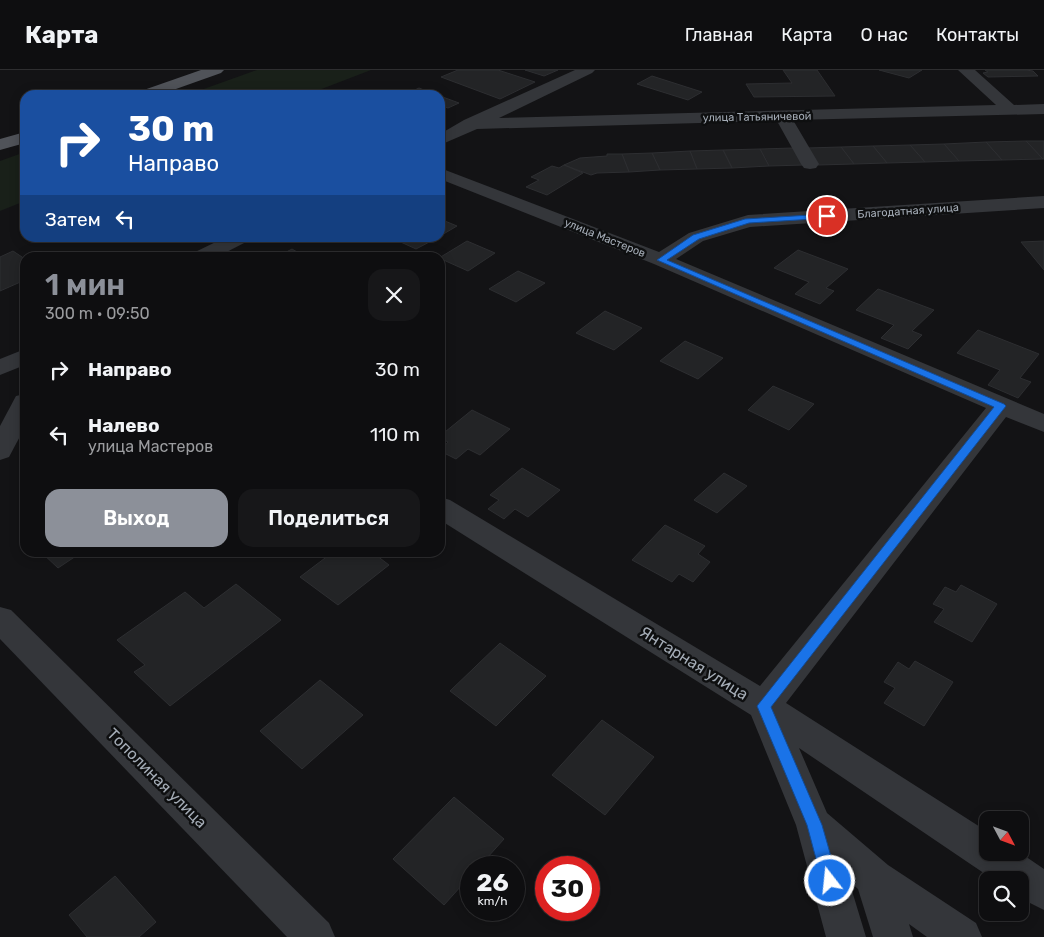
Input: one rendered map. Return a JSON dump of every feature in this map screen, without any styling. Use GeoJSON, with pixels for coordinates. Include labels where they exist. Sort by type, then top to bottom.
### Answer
{"type":"FeatureCollection","features":[{"type":"Feature","properties":{"kind":"main road"},"geometry":{"type":"LineString","coordinates":[[158,90],[216,70]]}},
{"type":"Feature","properties":{"kind":"main road"},"geometry":{"type":"LineString","coordinates":[[0,145],[20,139]]}},
{"type":"Feature","properties":{"kind":"street"},"geometry":{"type":"LineString","coordinates":[[445,137],[586,70]]}},
{"type":"Feature","properties":{"kind":"street"},"geometry":{"type":"LineString","coordinates":[[966,70],[1010,110]]}},
{"type":"Feature","properties":{"kind":"street","name":"улица Татьяничевой"},"geometry":{"type":"LineString","coordinates":[[470,124],[1044,109]]}},
{"type":"Feature","properties":{"kind":"street"},"geometry":{"type":"LineString","coordinates":[[783,117],[810,164]]}},
{"type":"Feature","properties":{"kind":"street","name":"улица Мастеров"},"geometry":{"type":"LineString","coordinates":[[445,174],[661,260],[1044,424]]}},
{"type":"Feature","properties":{"kind":"street","name":"Благодатная улица"},"geometry":{"type":"LineString","coordinates":[[661,260],[696,237],[748,221],[1044,202]]}},
{"type":"Feature","properties":{"kind":"street"},"geometry":{"type":"LineString","coordinates":[[210,252],[231,242]]}},
{"type":"Feature","properties":{"kind":"street"},"geometry":{"type":"LineString","coordinates":[[0,368],[20,358]]}},
{"type":"Feature","properties":{"kind":"street"},"geometry":{"type":"LineString","coordinates":[[846,937],[814,825],[764,706],[1001,406]]}},
{"type":"Feature","properties":{"kind":"street"},"geometry":{"type":"LineString","coordinates":[[0,451],[20,412]]}},
{"type":"Feature","properties":{"kind":"street","name":"Янтарная улица"},"geometry":{"type":"LineString","coordinates":[[445,510],[764,706],[1044,891]]}},
{"type":"Feature","properties":{"kind":"street","name":"Тополиная улица"},"geometry":{"type":"LineString","coordinates":[[0,619],[314,937]]}},
{"type":"Feature","properties":{"kind":"street"},"geometry":{"type":"LineString","coordinates":[[814,825],[874,878],[962,937]]}},
{"type":"Feature","properties":{"kind":"street"},"geometry":{"type":"LineString","coordinates":[[874,878],[893,937]]}},
{"type":"Feature","properties":{"kind":"shaded area"},"geometry":{"type":"Polygon","coordinates":[[[257,70],[371,70],[319,90],[201,90],[257,70]]]}},
{"type":"Feature","properties":{"kind":"shaded area"},"geometry":{"type":"Polygon","coordinates":[[[20,154],[20,203],[0,211],[0,161],[20,154]]]}},
{"type":"Feature","properties":{"kind":"building"},"geometry":{"type":"Polygon","coordinates":[[[458,70],[498,70],[535,82],[500,99],[441,77],[458,70]]]}},
{"type":"Feature","properties":{"kind":"building"},"geometry":{"type":"Polygon","coordinates":[[[525,70],[558,70],[544,76],[525,70]]]}},
{"type":"Feature","properties":{"kind":"building"},"geometry":{"type":"Polygon","coordinates":[[[783,70],[817,70],[835,96],[754,97],[746,84],[792,83],[783,70]]]}},
{"type":"Feature","properties":{"kind":"building"},"geometry":{"type":"Polygon","coordinates":[[[879,70],[922,70],[909,78],[879,70]]]}},
{"type":"Feature","properties":{"kind":"building"},"geometry":{"type":"Polygon","coordinates":[[[985,70],[1026,70],[1033,71],[1038,76],[988,77],[983,73],[988,72],[985,70]]]}},
{"type":"Feature","properties":{"kind":"building"},"geometry":{"type":"Polygon","coordinates":[[[652,76],[702,92],[688,100],[637,84],[652,76]]]}},
{"type":"Feature","properties":{"kind":"building"},"geometry":{"type":"Polygon","coordinates":[[[445,98],[459,103],[448,108],[445,107],[445,98]]]}},
{"type":"Feature","properties":{"kind":"building"},"geometry":{"type":"Polygon","coordinates":[[[1026,141],[1044,141],[1044,159],[1043,159],[1026,141]]]}},
{"type":"Feature","properties":{"kind":"building"},"geometry":{"type":"Polygon","coordinates":[[[1026,141],[1043,159],[1002,160],[986,142],[1026,141]]]}},
{"type":"Feature","properties":{"kind":"building"},"geometry":{"type":"Polygon","coordinates":[[[986,142],[1002,160],[959,161],[944,144],[986,142]]]}},
{"type":"Feature","properties":{"kind":"building"},"geometry":{"type":"Polygon","coordinates":[[[944,144],[959,161],[925,162],[910,145],[944,144]]]}},
{"type":"Feature","properties":{"kind":"building"},"geometry":{"type":"Polygon","coordinates":[[[910,145],[925,162],[887,163],[873,146],[910,145]]]}},
{"type":"Feature","properties":{"kind":"building"},"geometry":{"type":"Polygon","coordinates":[[[873,146],[887,163],[854,164],[841,147],[873,146]]]}},
{"type":"Feature","properties":{"kind":"building"},"geometry":{"type":"Polygon","coordinates":[[[841,147],[854,164],[818,165],[807,148],[841,147]]]}},
{"type":"Feature","properties":{"kind":"building"},"geometry":{"type":"Polygon","coordinates":[[[793,148],[804,165],[769,166],[760,149],[793,148]]]}},
{"type":"Feature","properties":{"kind":"building"},"geometry":{"type":"Polygon","coordinates":[[[760,149],[769,166],[732,168],[723,150],[760,149]]]}},
{"type":"Feature","properties":{"kind":"building"},"geometry":{"type":"Polygon","coordinates":[[[723,150],[732,168],[697,169],[690,151],[723,150]]]}},
{"type":"Feature","properties":{"kind":"building"},"geometry":{"type":"Polygon","coordinates":[[[690,151],[697,169],[660,170],[652,153],[690,151]]]}},
{"type":"Feature","properties":{"kind":"building"},"geometry":{"type":"Polygon","coordinates":[[[652,153],[660,170],[629,172],[622,154],[652,153]]]}},
{"type":"Feature","properties":{"kind":"building"},"geometry":{"type":"Polygon","coordinates":[[[607,154],[622,154],[629,172],[597,173],[591,175],[564,165],[580,158],[607,156],[607,154]]]}},
{"type":"Feature","properties":{"kind":"building"},"geometry":{"type":"Polygon","coordinates":[[[564,165],[583,173],[547,195],[526,187],[539,180],[531,177],[552,166],[559,168],[564,165]]]}},
{"type":"Feature","properties":{"kind":"building"},"geometry":{"type":"Polygon","coordinates":[[[445,221],[457,226],[445,233],[445,221]]]}},
{"type":"Feature","properties":{"kind":"building"},"geometry":{"type":"Polygon","coordinates":[[[467,241],[495,253],[468,271],[445,261],[445,254],[467,241]]]}},
{"type":"Feature","properties":{"kind":"building"},"geometry":{"type":"Polygon","coordinates":[[[1044,241],[1044,270],[1021,242],[1044,241]]]}},
{"type":"Feature","properties":{"kind":"building"},"geometry":{"type":"Polygon","coordinates":[[[401,242],[429,242],[416,249],[401,242]]]}},
{"type":"Feature","properties":{"kind":"building"},"geometry":{"type":"Polygon","coordinates":[[[292,249],[297,252],[286,252],[292,249]]]}},
{"type":"Feature","properties":{"kind":"building"},"geometry":{"type":"Polygon","coordinates":[[[798,250],[848,269],[826,288],[834,291],[820,304],[795,294],[809,282],[774,268],[798,250]]]}},
{"type":"Feature","properties":{"kind":"building"},"geometry":{"type":"Polygon","coordinates":[[[13,251],[20,256],[20,282],[0,291],[0,257],[13,251]]]}},
{"type":"Feature","properties":{"kind":"building"},"geometry":{"type":"Polygon","coordinates":[[[518,271],[545,283],[516,302],[489,289],[518,271]]]}},
{"type":"Feature","properties":{"kind":"building"},"geometry":{"type":"Polygon","coordinates":[[[878,289],[934,310],[912,331],[922,335],[908,349],[881,338],[894,325],[856,310],[878,289]]]}},
{"type":"Feature","properties":{"kind":"building"},"geometry":{"type":"Polygon","coordinates":[[[605,311],[642,328],[614,350],[576,333],[605,311]]]}},
{"type":"Feature","properties":{"kind":"building"},"geometry":{"type":"Polygon","coordinates":[[[978,330],[1039,354],[1020,378],[1031,382],[1018,398],[988,385],[1000,370],[957,353],[978,330]]]}},
{"type":"Feature","properties":{"kind":"building"},"geometry":{"type":"Polygon","coordinates":[[[685,341],[723,358],[698,379],[660,361],[685,341]]]}},
{"type":"Feature","properties":{"kind":"building"},"geometry":{"type":"Polygon","coordinates":[[[773,386],[814,404],[789,430],[748,410],[773,386]]]}},
{"type":"Feature","properties":{"kind":"building"},"geometry":{"type":"Polygon","coordinates":[[[472,410],[510,429],[480,455],[468,449],[456,459],[445,454],[445,445],[448,442],[445,440],[445,432],[472,410]]]}},
{"type":"Feature","properties":{"kind":"building"},"geometry":{"type":"Polygon","coordinates":[[[522,468],[560,490],[528,517],[515,509],[504,519],[488,509],[499,500],[490,495],[522,468]]]}},
{"type":"Feature","properties":{"kind":"building"},"geometry":{"type":"Polygon","coordinates":[[[724,473],[747,486],[717,513],[694,500],[724,473]]]}},
{"type":"Feature","properties":{"kind":"building"},"geometry":{"type":"Polygon","coordinates":[[[665,525],[705,546],[698,554],[710,562],[693,582],[679,574],[672,582],[632,560],[665,525]]]}},
{"type":"Feature","properties":{"kind":"building"},"geometry":{"type":"Polygon","coordinates":[[[46,557],[74,557],[58,568],[46,557]]]}},
{"type":"Feature","properties":{"kind":"building"},"geometry":{"type":"Polygon","coordinates":[[[326,557],[379,557],[389,565],[338,605],[300,577],[326,557]]]}},
{"type":"Feature","properties":{"kind":"building"},"geometry":{"type":"Polygon","coordinates":[[[236,584],[281,620],[170,706],[134,672],[145,665],[117,640],[185,592],[204,608],[236,584]]]}},
{"type":"Feature","properties":{"kind":"building"},"geometry":{"type":"Polygon","coordinates":[[[961,585],[997,604],[972,642],[934,622],[944,609],[933,604],[945,587],[956,592],[961,585]]]}},
{"type":"Feature","properties":{"kind":"building"},"geometry":{"type":"Polygon","coordinates":[[[500,643],[546,676],[496,726],[450,691],[500,643]]]}},
{"type":"Feature","properties":{"kind":"building"},"geometry":{"type":"Polygon","coordinates":[[[915,661],[953,682],[924,726],[884,703],[895,688],[884,682],[898,662],[909,669],[915,661]]]}},
{"type":"Feature","properties":{"kind":"building"},"geometry":{"type":"Polygon","coordinates":[[[320,680],[363,715],[302,769],[260,731],[320,680]]]}},
{"type":"Feature","properties":{"kind":"building"},"geometry":{"type":"Polygon","coordinates":[[[602,720],[654,757],[605,815],[552,775],[602,720]]]}},
{"type":"Feature","properties":{"kind":"building"},"geometry":{"type":"Polygon","coordinates":[[[454,797],[504,839],[489,856],[460,856],[460,887],[444,905],[393,859],[454,797]]]}},
{"type":"Feature","properties":{"kind":"building"},"geometry":{"type":"Polygon","coordinates":[[[115,876],[156,922],[139,937],[87,937],[69,915],[115,876]]]}},
{"type":"Feature","properties":{"kind":"route"},"geometry":{"type":"LineString","coordinates":[[827,216],[748,221],[696,237],[661,260],[1001,406],[764,706],[814,825],[830,881]]}}]}
